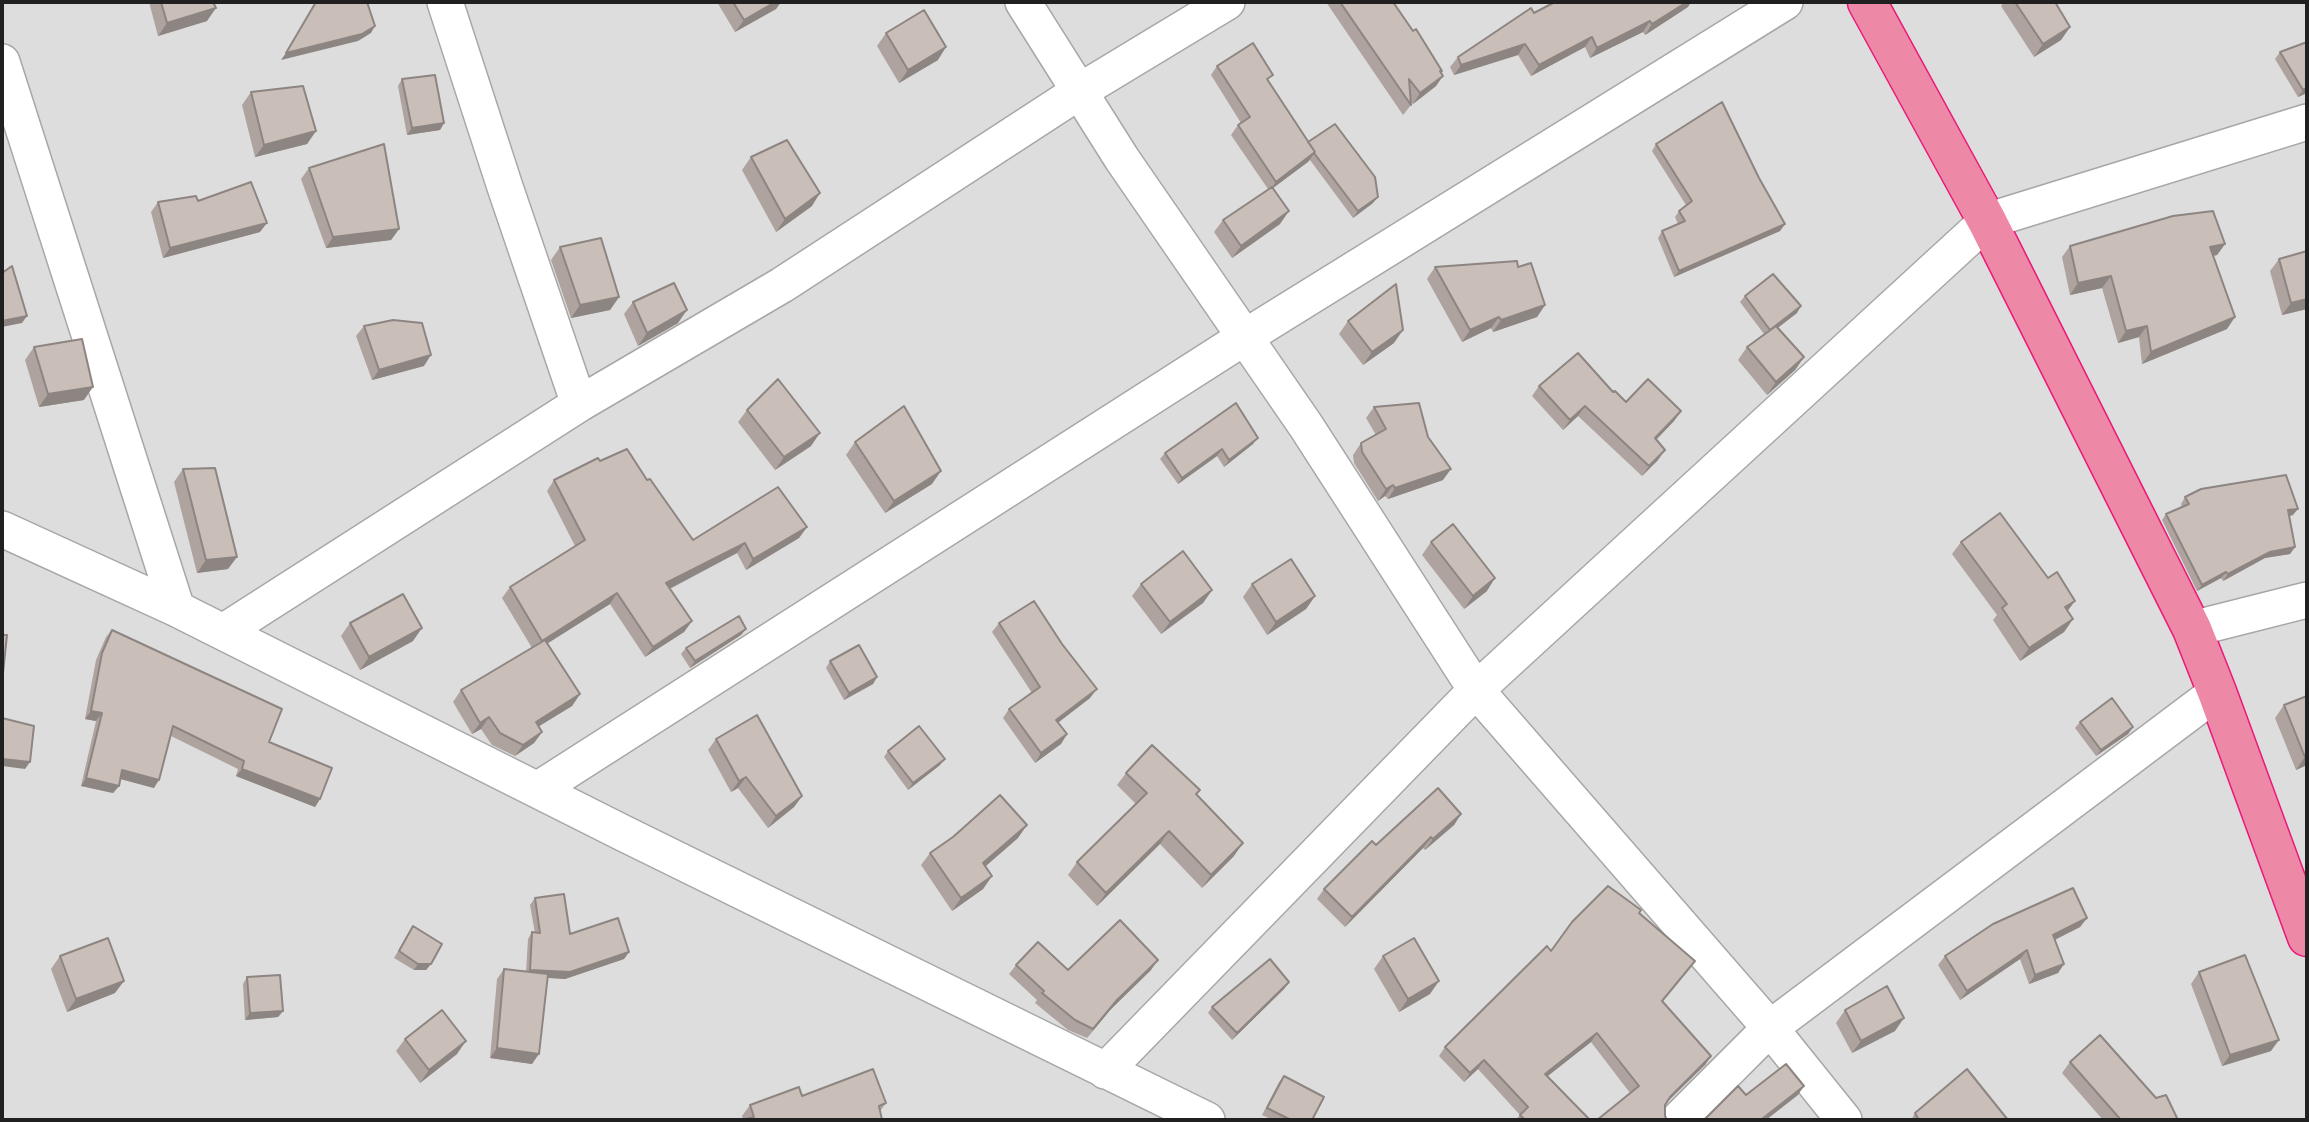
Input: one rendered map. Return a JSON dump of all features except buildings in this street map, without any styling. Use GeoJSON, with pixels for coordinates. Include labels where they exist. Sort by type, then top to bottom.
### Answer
{"type":"FeatureCollection","features":[{"type":"Feature","properties":{"kind":"highway"},"geometry":{"type":"LineString","coordinates":[[1867,2],[1987,221],[2192,629],[2307,937]]}},
{"type":"Feature","properties":{"kind":"street"},"geometry":{"type":"LineString","coordinates":[[445,2],[579,404]]}},
{"type":"Feature","properties":{"kind":"street"},"geometry":{"type":"LineString","coordinates":[[1023,2],[1122,159],[1306,426],[1476,690],[1770,1028],[1844,1120]]}},
{"type":"Feature","properties":{"kind":"street"},"geometry":{"type":"LineString","coordinates":[[223,632],[579,404],[782,285],[1080,91],[1227,2]]}},
{"type":"Feature","properties":{"kind":"street"},"geometry":{"type":"LineString","coordinates":[[537,790],[1245,338],[1785,2]]}},
{"type":"Feature","properties":{"kind":"street"},"geometry":{"type":"LineString","coordinates":[[2,62],[177,609]]}},
{"type":"Feature","properties":{"kind":"street"},"geometry":{"type":"LineString","coordinates":[[1105,1071],[1476,690],[1987,221],[2307,122]]}},
{"type":"Feature","properties":{"kind":"street"},"geometry":{"type":"LineString","coordinates":[[2,529],[177,609],[537,790],[1207,1120]]}},
{"type":"Feature","properties":{"kind":"street"},"geometry":{"type":"LineString","coordinates":[[2192,629],[2307,600]]}},
{"type":"Feature","properties":{"kind":"street"},"geometry":{"type":"LineString","coordinates":[[1678,1120],[1770,1028],[2217,692]]}},
{"type":"Feature","properties":{"kind":"shaded area"},"geometry":{"type":"Polygon","coordinates":[[[2,2],[2307,2],[2307,1120],[2,1120],[2,2]]]}}]}
